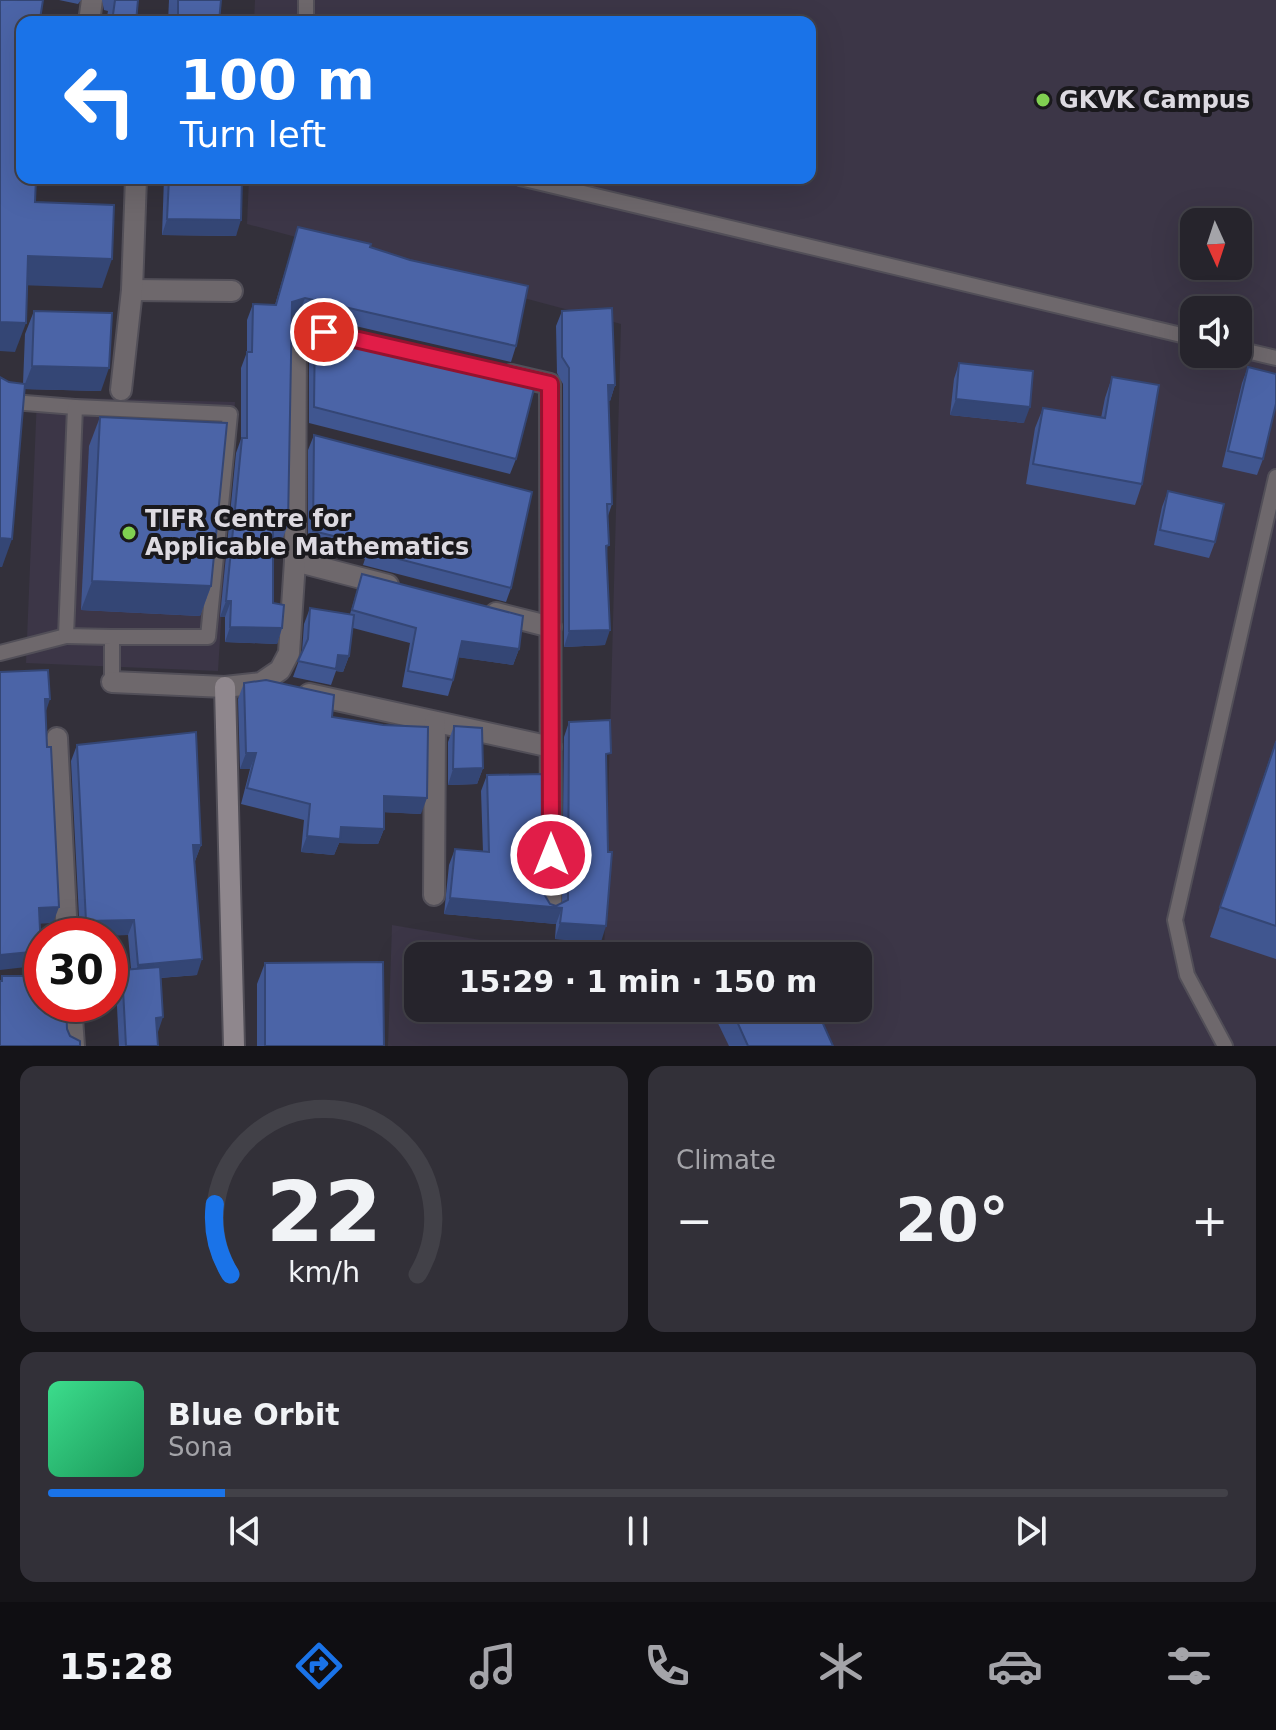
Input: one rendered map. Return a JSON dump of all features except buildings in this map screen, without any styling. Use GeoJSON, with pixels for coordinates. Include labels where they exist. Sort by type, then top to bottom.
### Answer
{"type":"FeatureCollection","features":[{"type":"Feature","properties":{"kind":"street"},"geometry":{"type":"LineString","coordinates":[[121,390],[132,290],[136,184]]}},
{"type":"Feature","properties":{"kind":"street"},"geometry":{"type":"LineString","coordinates":[[132,290],[232,291]]}},
{"type":"Feature","properties":{"kind":"street"},"geometry":{"type":"LineString","coordinates":[[261,683],[280,670],[289,653],[303,435],[296,326],[356,339]]}},
{"type":"Feature","properties":{"kind":"street"},"geometry":{"type":"LineString","coordinates":[[490,371],[550,384],[543,496],[551,627],[551,909]]}},
{"type":"Feature","properties":{"kind":"street"},"geometry":{"type":"LineString","coordinates":[[295,561],[415,592]]}},
{"type":"Feature","properties":{"kind":"street"},"geometry":{"type":"LineString","coordinates":[[476,608],[551,627]]}},
{"type":"Feature","properties":{"kind":"street"},"geometry":{"type":"LineString","coordinates":[[112,682],[225,687],[261,683],[551,747]]}},
{"type":"Feature","properties":{"kind":"street"},"geometry":{"type":"LineString","coordinates":[[225,687],[234,1046]]}},
{"type":"Feature","properties":{"kind":"street"},"geometry":{"type":"LineString","coordinates":[[434,895],[435,722]]}},
{"type":"Feature","properties":{"kind":"street"},"geometry":{"type":"LineString","coordinates":[[57,738],[66,918]]}},
{"type":"Feature","properties":{"kind":"street"},"geometry":{"type":"LineString","coordinates":[[72,1022],[74,1046]]}},
{"type":"Feature","properties":{"kind":"lane"},"geometry":{"type":"LineString","coordinates":[[545,184],[1180,335]]}},
{"type":"Feature","properties":{"kind":"lane"},"geometry":{"type":"LineString","coordinates":[[1252,352],[1276,358]]}},
{"type":"Feature","properties":{"kind":"lane"},"geometry":{"type":"LineString","coordinates":[[0,401],[230,414],[208,637],[66,636],[0,653]]}},
{"type":"Feature","properties":{"kind":"lane"},"geometry":{"type":"LineString","coordinates":[[66,636],[75,407]]}},
{"type":"Feature","properties":{"kind":"lane"},"geometry":{"type":"LineString","coordinates":[[1225,1046],[1187,975],[1175,920],[1276,477]]}},
{"type":"Feature","properties":{"kind":"lane"},"geometry":{"type":"LineString","coordinates":[[112,637],[112,682]]}},
{"type":"Feature","properties":{"kind":"shaded area"},"geometry":{"type":"Polygon","coordinates":[[[255,0],[1276,0],[1276,1046],[388,1046],[392,925],[493,942],[404,942],[404,1022],[872,1022],[872,942],[604,942],[621,324],[247,224],[249,184],[816,184],[816,16],[254,16],[255,0]]]}},
{"type":"Feature","properties":{"kind":"shaded area","name":"TIFR Centre for Applicable Mathematics"},"geometry":{"type":"Polygon","coordinates":[[[37,397],[235,402],[218,671],[26,663],[37,397]]]}},
{"type":"Feature","properties":{"kind":"place","name":"GKVK Campus"},"geometry":{"type":"Point","coordinates":[1043,100]}},
{"type":"Feature","properties":{"kind":"place","name":"TIFR Centre for Applicable Mathematics"},"geometry":{"type":"Point","coordinates":[129,533]}},
{"type":"Feature","properties":{"kind":"route"},"geometry":{"type":"LineString","coordinates":[[324,332],[550,384],[551,855]]}}]}
